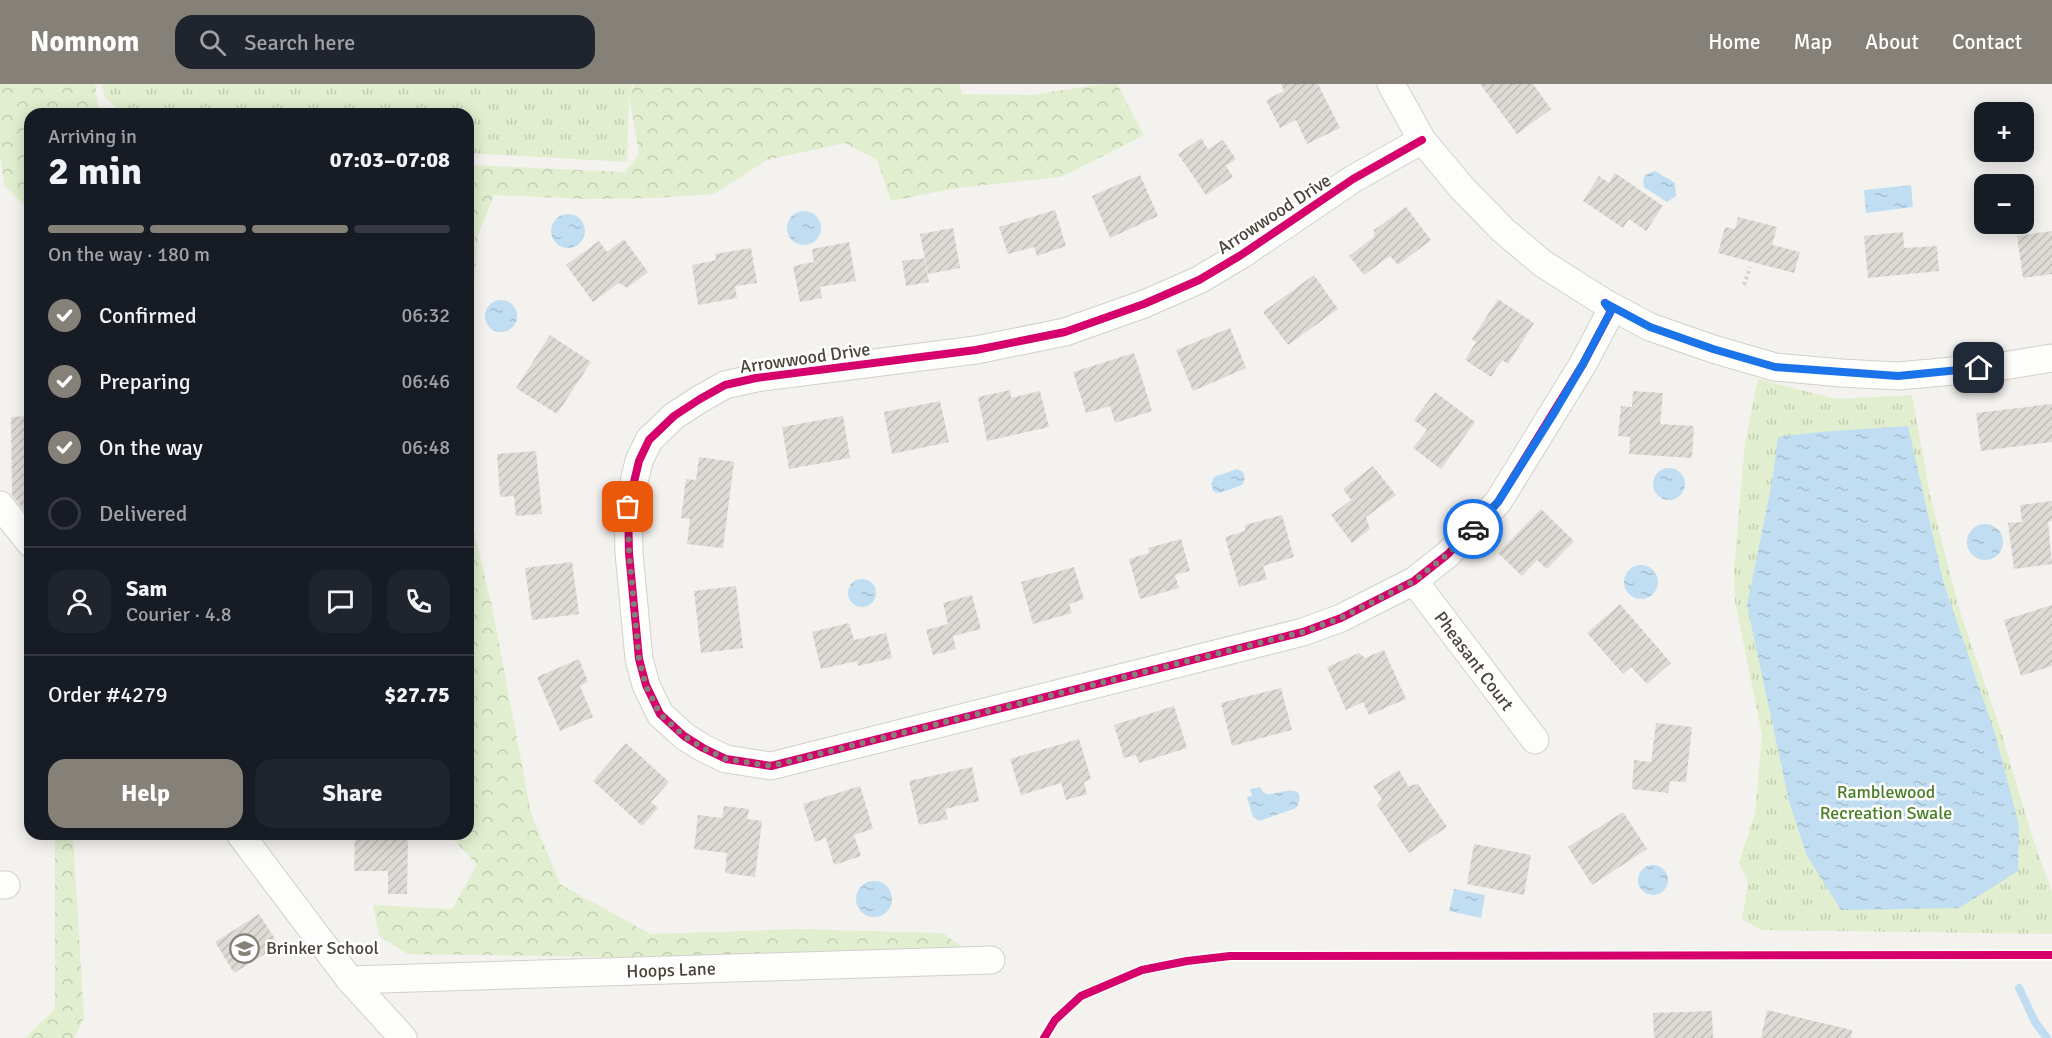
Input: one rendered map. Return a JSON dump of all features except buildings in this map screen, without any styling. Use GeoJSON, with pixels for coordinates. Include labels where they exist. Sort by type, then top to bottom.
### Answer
{"type":"FeatureCollection","features":[{"type":"Feature","properties":{"kind":"street"},"geometry":{"type":"LineString","coordinates":[[1391,84],[1422,140],[1462,188],[1503,230],[1542,263],[1605,303],[1650,327],[1775,367],[1898,376],[1997,367],[2052,358]]}},
{"type":"Feature","properties":{"kind":"street","name":"Arrowwood Drive"},"geometry":{"type":"LineString","coordinates":[[1422,140],[1353,179],[1241,255],[1199,280],[1125,311],[1065,332],[976,350],[756,378],[725,385],[674,416],[649,440],[639,461],[628,507],[629,553],[639,659],[646,686],[660,714],[684,736],[726,759],[771,766],[1303,632],[1341,618],[1414,581],[1448,554],[1498,502],[1583,364],[1611,311],[1605,303]]}},
{"type":"Feature","properties":{"kind":"street"},"geometry":{"type":"LineString","coordinates":[[0,505],[24,535]]}},
{"type":"Feature","properties":{"kind":"street","name":"Pheasant Court"},"geometry":{"type":"LineString","coordinates":[[1414,581],[1535,741]]}},
{"type":"Feature","properties":{"kind":"street"},"geometry":{"type":"LineString","coordinates":[[245,840],[350,980],[403,1038]]}},
{"type":"Feature","properties":{"kind":"street","name":"Hoops Lane"},"geometry":{"type":"LineString","coordinates":[[350,980],[991,960]]}},
{"type":"Feature","properties":{"kind":"path"},"geometry":{"type":"LineString","coordinates":[[1744,285],[1750,267]]}},
{"type":"Feature","properties":{"kind":"green space"},"geometry":{"type":"Polygon","coordinates":[[[0,84],[95,84],[98,105],[101,108],[24,108],[24,205],[4,185],[0,154],[0,84]]]}},
{"type":"Feature","properties":{"kind":"green space"},"geometry":{"type":"Polygon","coordinates":[[[102,84],[632,84],[629,96],[627,162],[474,153],[474,108],[117,108],[104,96],[102,84]]]}},
{"type":"Feature","properties":{"kind":"green space"},"geometry":{"type":"Polygon","coordinates":[[[634,84],[960,84],[962,94],[1030,95],[1117,84],[1144,135],[1061,177],[957,188],[891,201],[877,160],[845,143],[767,160],[714,194],[585,199],[494,195],[478,235],[474,292],[474,165],[625,172],[639,154],[629,96],[634,84]]]}},
{"type":"Feature","properties":{"kind":"green space","name":"Ramblewood Recreation Swale"},"geometry":{"type":"Polygon","coordinates":[[[1758,379],[1836,399],[1912,395],[1931,500],[1961,615],[2052,892],[2052,934],[1761,930],[1742,919],[1748,882],[1739,862],[1755,814],[1762,735],[1735,601],[1734,569],[1745,443],[1758,379]]]}},
{"type":"Feature","properties":{"kind":"green space"},"geometry":{"type":"Polygon","coordinates":[[[474,532],[493,611],[531,813],[560,884],[650,934],[798,929],[943,933],[967,951],[811,956],[607,957],[408,954],[379,936],[373,905],[452,909],[477,865],[454,840],[474,840],[474,532]]]}},
{"type":"Feature","properties":{"kind":"green space"},"geometry":{"type":"Polygon","coordinates":[[[55,840],[73,840],[84,1018],[74,1038],[25,1038],[55,1009],[55,840]]]}},
{"type":"Feature","properties":{"kind":"water"},"geometry":{"type":"Polygon","coordinates":[[[1655,171],[1675,183],[1676,196],[1667,202],[1644,187],[1645,175],[1655,171]]]}},
{"type":"Feature","properties":{"kind":"water"},"geometry":{"type":"Polygon","coordinates":[[[1911,185],[1913,207],[1866,213],[1864,190],[1911,185]]]}},
{"type":"Feature","properties":{"kind":"water"},"geometry":{"type":"Polygon","coordinates":[[[804,211],[816,216],[821,228],[816,240],[804,245],[792,240],[787,228],[792,216],[804,211]]]}},
{"type":"Feature","properties":{"kind":"water"},"geometry":{"type":"Polygon","coordinates":[[[568,214],[580,219],[585,231],[580,243],[568,248],[556,243],[551,231],[556,219],[568,214]]]}},
{"type":"Feature","properties":{"kind":"water"},"geometry":{"type":"Polygon","coordinates":[[[501,300],[512,305],[517,316],[512,327],[501,332],[490,327],[485,316],[490,305],[501,300]]]}},
{"type":"Feature","properties":{"kind":"water","name":"Ramblewood Recreation Swale"},"geometry":{"type":"Polygon","coordinates":[[[1908,426],[1943,581],[1995,734],[2019,825],[2018,871],[1959,908],[1841,910],[1807,856],[1789,801],[1747,605],[1772,483],[1778,437],[1908,426]]]}},
{"type":"Feature","properties":{"kind":"water"},"geometry":{"type":"Polygon","coordinates":[[[1669,468],[1680,473],[1685,484],[1680,495],[1669,500],[1658,495],[1653,484],[1658,473],[1669,468]]]}},
{"type":"Feature","properties":{"kind":"water"},"geometry":{"type":"Polygon","coordinates":[[[1237,469],[1243,472],[1245,479],[1242,485],[1220,493],[1214,492],[1211,484],[1214,477],[1237,469]]]}},
{"type":"Feature","properties":{"kind":"water"},"geometry":{"type":"Polygon","coordinates":[[[1985,524],[1997,530],[2003,542],[1997,554],[1985,560],[1973,554],[1967,542],[1973,530],[1985,524]]]}},
{"type":"Feature","properties":{"kind":"water"},"geometry":{"type":"Polygon","coordinates":[[[1641,565],[1653,570],[1658,582],[1653,594],[1641,599],[1629,594],[1624,582],[1629,570],[1641,565]]]}},
{"type":"Feature","properties":{"kind":"water"},"geometry":{"type":"Polygon","coordinates":[[[862,579],[872,583],[876,593],[872,603],[862,607],[852,603],[848,593],[852,583],[862,579]]]}},
{"type":"Feature","properties":{"kind":"water"},"geometry":{"type":"Polygon","coordinates":[[[1260,787],[1267,794],[1295,791],[1299,794],[1296,808],[1259,821],[1253,817],[1247,797],[1252,796],[1250,789],[1260,787]]]}},
{"type":"Feature","properties":{"kind":"water"},"geometry":{"type":"Polygon","coordinates":[[[1653,865],[1664,869],[1668,880],[1664,891],[1653,895],[1642,891],[1638,880],[1642,869],[1653,865]]]}},
{"type":"Feature","properties":{"kind":"water"},"geometry":{"type":"Polygon","coordinates":[[[874,881],[887,886],[892,899],[887,912],[874,917],[861,912],[856,899],[861,886],[874,881]]]}},
{"type":"Feature","properties":{"kind":"water"},"geometry":{"type":"Polygon","coordinates":[[[1454,889],[1485,895],[1481,918],[1449,911],[1454,889]]]}},
{"type":"Feature","properties":{"kind":"waterway"},"geometry":{"type":"LineString","coordinates":[[2019,988],[2035,1022],[2047,1038]]}},
{"type":"Feature","properties":{"kind":"cycle path"},"geometry":{"type":"LineString","coordinates":[[1422,140],[1353,179],[1241,255],[1199,280],[1144,304],[1065,332],[976,350],[756,378],[725,385],[674,416],[649,440],[639,461],[628,507],[629,553],[639,659],[646,685],[660,714],[684,736],[726,759],[771,766],[1303,632],[1341,618],[1414,581],[1448,554],[1498,502],[1583,364],[1611,311],[1605,303]]}},
{"type":"Feature","properties":{"kind":"cycle path"},"geometry":{"type":"LineString","coordinates":[[1044,1038],[1055,1020],[1081,996],[1142,970],[1187,961],[1230,956],[2052,955]]}},
{"type":"Feature","properties":{"kind":"way so far"},"geometry":{"type":"LineString","coordinates":[[628,507],[629,553],[639,659],[646,686],[660,714],[684,736],[726,759],[771,766],[1303,632],[1341,618],[1414,581],[1448,554],[1473,529]]}},
{"type":"Feature","properties":{"kind":"place","name":"Brinker School"},"geometry":{"type":"Point","coordinates":[245,948]}},
{"type":"Feature","properties":{"kind":"route"},"geometry":{"type":"LineString","coordinates":[[1473,529],[1498,502],[1583,364],[1611,311],[1605,303],[1650,327],[1775,367],[1898,376],[1979,368]]}}]}
